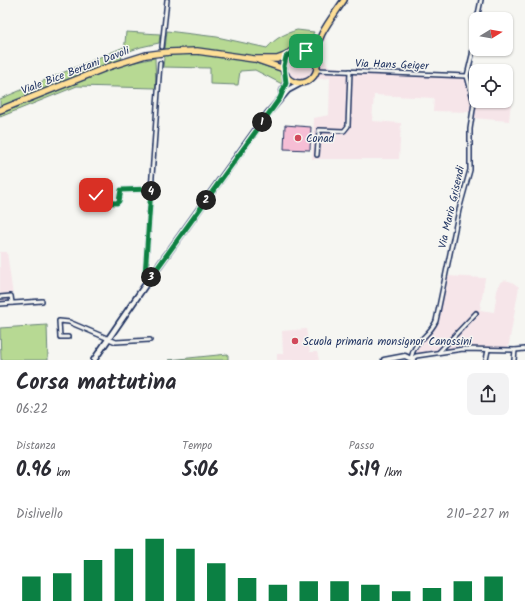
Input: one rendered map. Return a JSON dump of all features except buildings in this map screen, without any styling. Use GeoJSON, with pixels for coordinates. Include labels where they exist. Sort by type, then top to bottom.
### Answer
{"type":"FeatureCollection","features":[{"type":"Feature","properties":{"kind":"highway","name":"Viale Bice Bertani Davoli"},"geometry":{"type":"LineString","coordinates":[[0,110],[108,67],[146,55],[196,51],[254,59]]}},
{"type":"Feature","properties":{"kind":"highway"},"geometry":{"type":"LineString","coordinates":[[254,59],[277,59],[288,55]]}},
{"type":"Feature","properties":{"kind":"highway"},"geometry":{"type":"LineString","coordinates":[[254,59],[285,72]]}},
{"type":"Feature","properties":{"kind":"main road"},"geometry":{"type":"LineString","coordinates":[[280,98],[293,86],[311,79],[316,70],[316,47],[344,0]]}},
{"type":"Feature","properties":{"kind":"main road"},"geometry":{"type":"LineString","coordinates":[[94,360],[148,281],[280,98],[285,88],[284,62],[288,55],[295,50],[311,48],[320,38]]}},
{"type":"Feature","properties":{"kind":"main road"},"geometry":{"type":"LineString","coordinates":[[303,50],[311,54],[316,62]]}},
{"type":"Feature","properties":{"kind":"main road"},"geometry":{"type":"LineString","coordinates":[[285,72],[292,81],[301,83]]}},
{"type":"Feature","properties":{"kind":"street"},"geometry":{"type":"LineString","coordinates":[[162,47],[167,0]]}},
{"type":"Feature","properties":{"kind":"street"},"geometry":{"type":"LineString","coordinates":[[478,12],[481,0]]}},
{"type":"Feature","properties":{"kind":"street","name":"Via Mario Grisendi"},"geometry":{"type":"LineString","coordinates":[[412,359],[413,348],[430,330],[436,321],[457,217],[470,170],[470,129],[474,103],[467,76],[472,56]]}},
{"type":"Feature","properties":{"kind":"street"},"geometry":{"type":"LineString","coordinates":[[148,281],[145,275],[160,63]]}},
{"type":"Feature","properties":{"kind":"street","name":"Via Hans Geiger"},"geometry":{"type":"LineString","coordinates":[[316,70],[467,76]]}},
{"type":"Feature","properties":{"kind":"street"},"geometry":{"type":"LineString","coordinates":[[317,155],[319,130],[344,130],[348,126],[350,71]]}},
{"type":"Feature","properties":{"kind":"street"},"geometry":{"type":"LineString","coordinates":[[96,195],[95,202],[117,203],[119,201],[121,190],[151,189]]}},
{"type":"Feature","properties":{"kind":"street"},"geometry":{"type":"LineString","coordinates":[[0,297],[11,296],[12,303]]}},
{"type":"Feature","properties":{"kind":"street"},"geometry":{"type":"LineString","coordinates":[[0,304],[42,301]]}},
{"type":"Feature","properties":{"kind":"street"},"geometry":{"type":"LineString","coordinates":[[439,352],[476,313]]}},
{"type":"Feature","properties":{"kind":"street"},"geometry":{"type":"LineString","coordinates":[[68,337],[60,337],[59,322],[69,322],[116,342],[150,340]]}},
{"type":"Feature","properties":{"kind":"street"},"geometry":{"type":"LineString","coordinates":[[384,360],[399,356],[412,359],[416,356],[463,349],[525,349]]}},
{"type":"Feature","properties":{"kind":"street"},"geometry":{"type":"LineString","coordinates":[[486,360],[488,350]]}},
{"type":"Feature","properties":{"kind":"street"},"geometry":{"type":"LineString","coordinates":[[514,360],[515,350]]}},
{"type":"Feature","properties":{"kind":"shaded area"},"geometry":{"type":"Polygon","coordinates":[[[321,33],[326,38],[321,49],[322,58],[330,67],[468,74],[469,108],[510,108],[509,121],[472,118],[473,112],[433,111],[434,98],[374,95],[372,121],[401,123],[399,159],[312,159],[314,118],[329,115],[330,78],[318,79],[306,85],[297,86],[284,79],[281,62],[287,51],[299,43],[310,45],[321,33]]]}},
{"type":"Feature","properties":{"kind":"shaded area"},"geometry":{"type":"Polygon","coordinates":[[[0,252],[7,252],[14,303],[0,304],[0,252]]]}},
{"type":"Feature","properties":{"kind":"shaded area"},"geometry":{"type":"Polygon","coordinates":[[[446,276],[485,278],[480,310],[494,312],[497,291],[500,283],[505,280],[512,282],[519,287],[508,349],[477,347],[456,348],[414,355],[409,351],[434,324],[446,276]]]}},
{"type":"Feature","properties":{"kind":"shaded area","name":"Scuola primaria monsignor Canossini"},"geometry":{"type":"Polygon","coordinates":[[[306,329],[310,352],[317,352],[319,360],[277,360],[277,354],[283,354],[282,331],[306,329]]]}},
{"type":"Feature","properties":{"kind":"green space"},"geometry":{"type":"Polygon","coordinates":[[[297,30],[314,32],[307,45],[299,43],[287,51],[285,55],[276,57],[254,56],[253,62],[283,72],[284,79],[282,84],[255,70],[240,71],[238,85],[210,84],[210,68],[163,67],[167,31],[217,37],[267,48],[280,37],[297,30]]]}},
{"type":"Feature","properties":{"kind":"green space"},"geometry":{"type":"Polygon","coordinates":[[[126,32],[160,34],[159,43],[124,53],[126,32]]]}},
{"type":"Feature","properties":{"kind":"green space"},"geometry":{"type":"Polygon","coordinates":[[[124,47],[121,60],[0,107],[0,99],[124,47]]]}},
{"type":"Feature","properties":{"kind":"green space"},"geometry":{"type":"Polygon","coordinates":[[[155,58],[156,88],[77,86],[0,117],[0,114],[121,65],[155,58]]]}},
{"type":"Feature","properties":{"kind":"green space"},"geometry":{"type":"Polygon","coordinates":[[[47,325],[48,360],[1,360],[0,328],[47,325]]]}},
{"type":"Feature","properties":{"kind":"green space"},"geometry":{"type":"Polygon","coordinates":[[[228,354],[228,360],[169,360],[228,354]]]}},
{"type":"Feature","properties":{"kind":"tunnel"},"geometry":{"type":"LineString","coordinates":[[160,63],[162,47]]}},
{"type":"Feature","properties":{"kind":"place","name":"Conad"},"geometry":{"type":"Point","coordinates":[298,138]}},
{"type":"Feature","properties":{"kind":"place","name":"Scuola primaria monsignor Canossini"},"geometry":{"type":"Point","coordinates":[295,341]}},
{"type":"Feature","properties":{"kind":"route"},"geometry":{"type":"LineString","coordinates":[[96,195],[95,202],[117,203],[119,201],[121,190],[151,189],[145,275],[148,281],[280,98],[286,83],[284,62],[286,57],[295,50],[306,51]]}}]}
